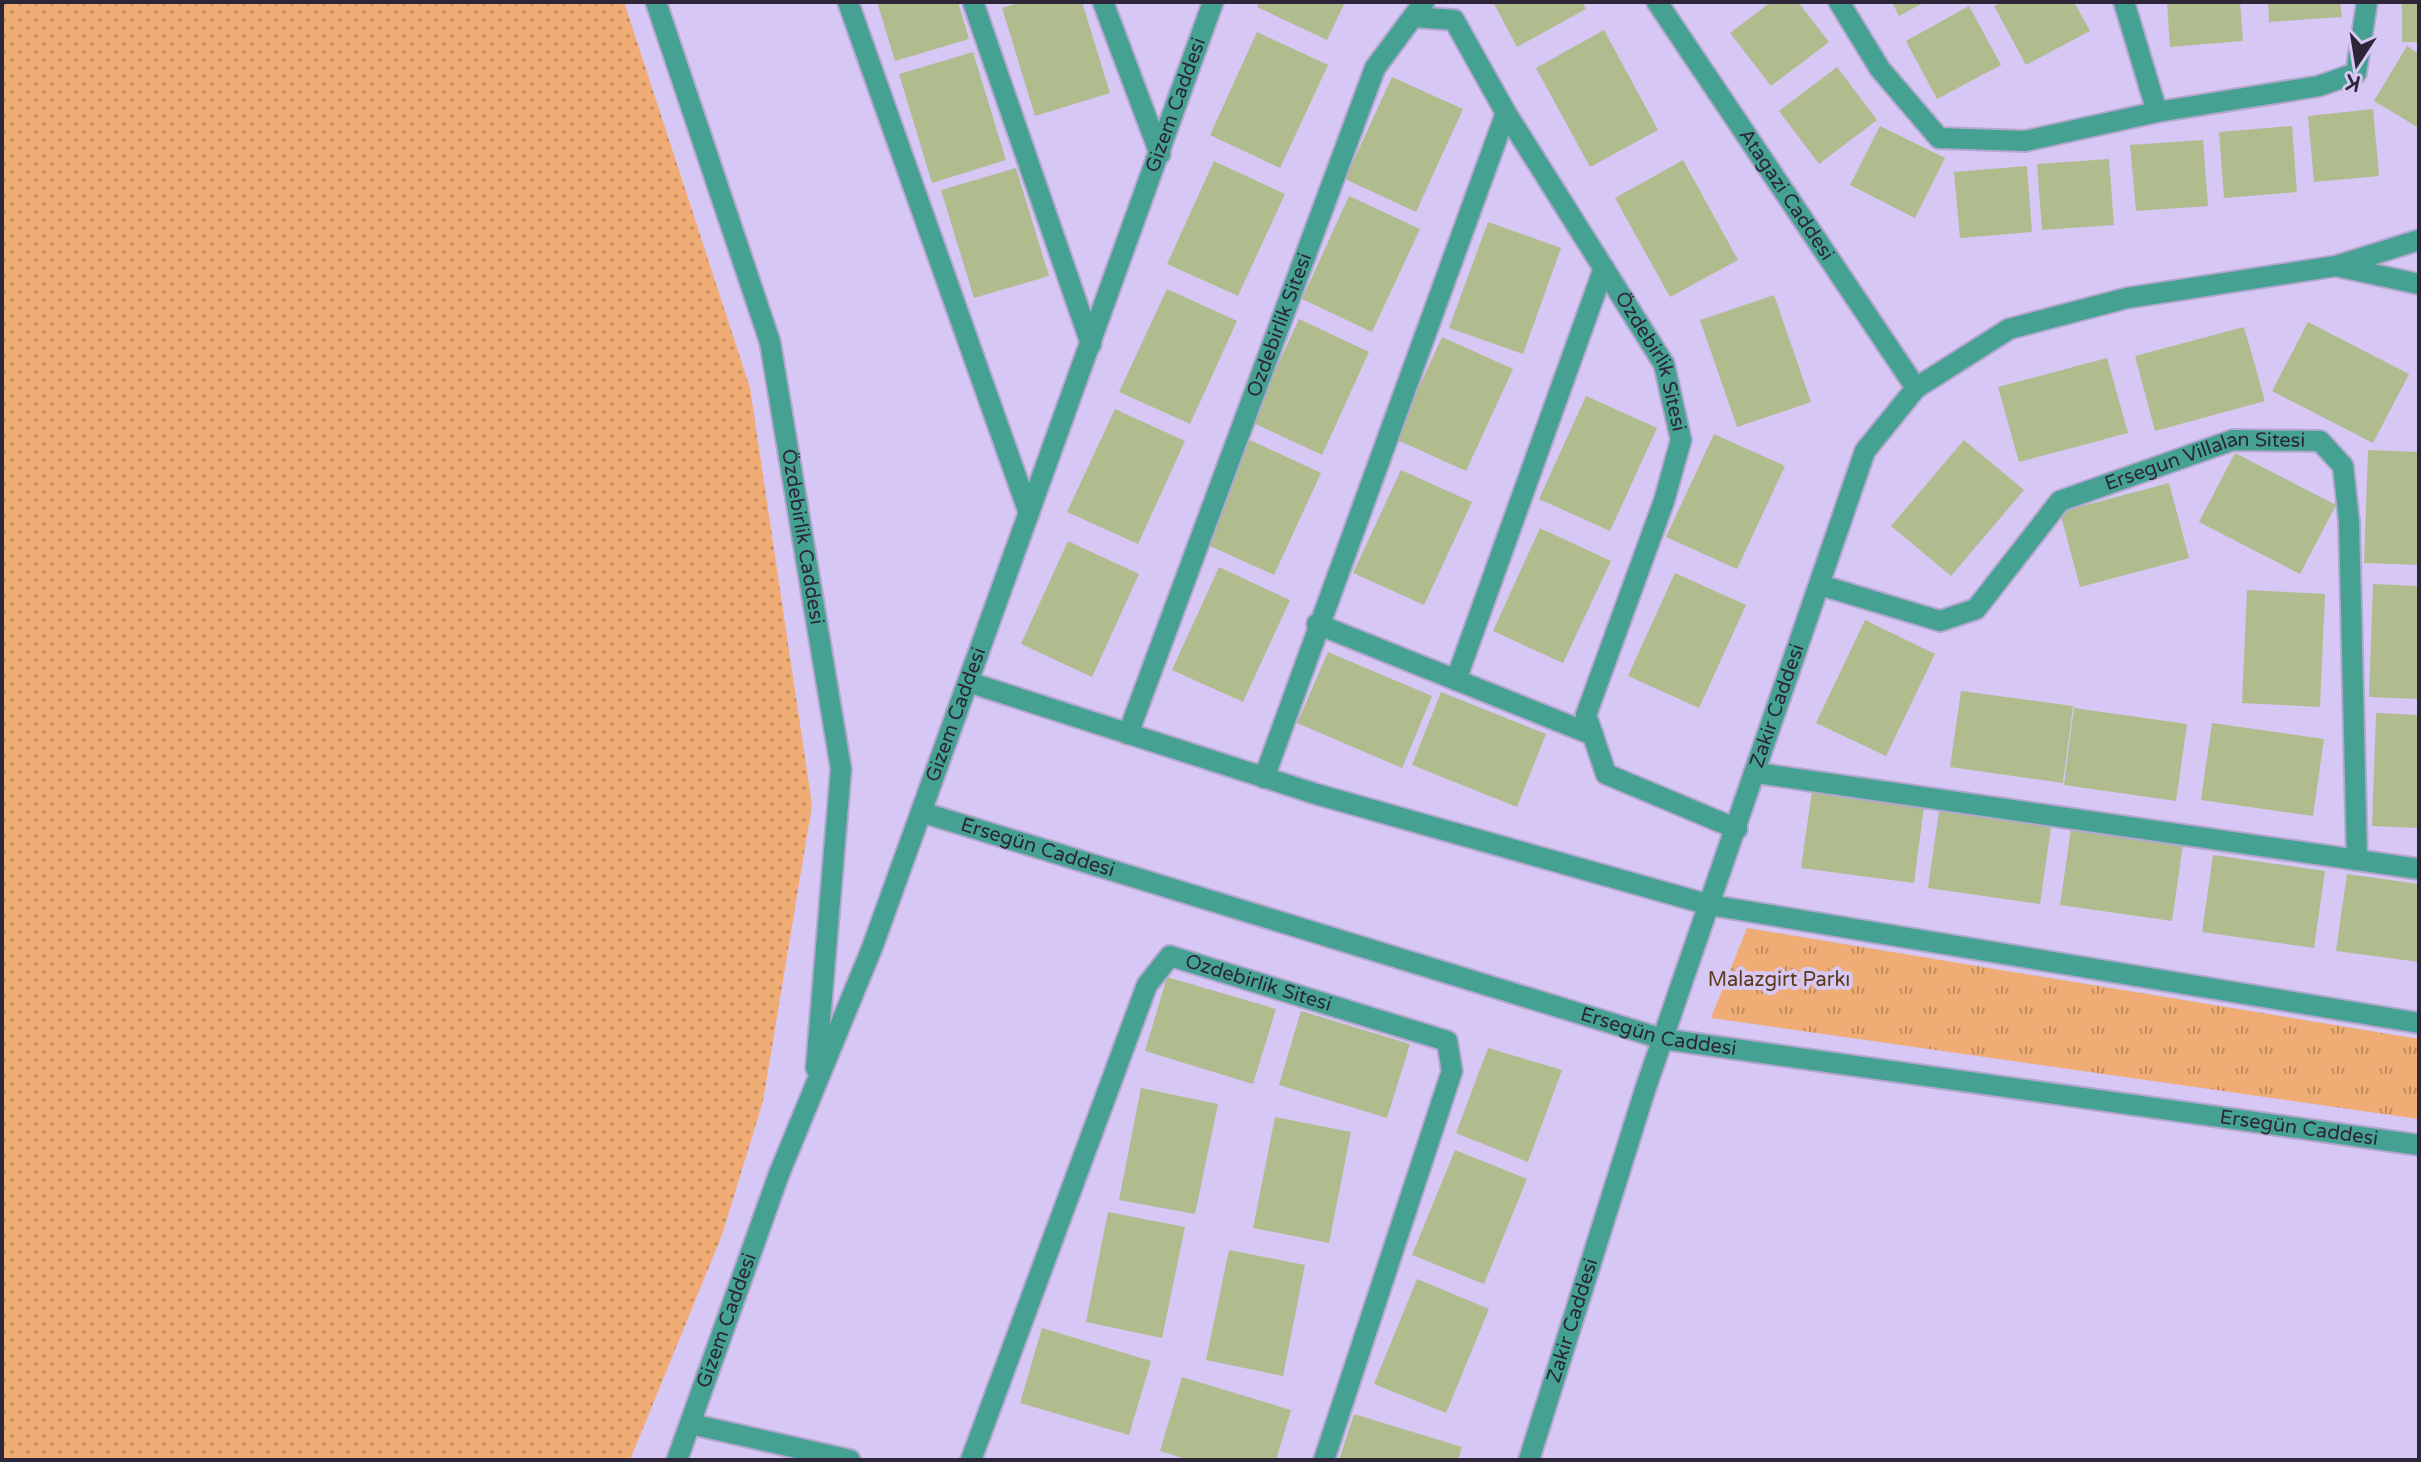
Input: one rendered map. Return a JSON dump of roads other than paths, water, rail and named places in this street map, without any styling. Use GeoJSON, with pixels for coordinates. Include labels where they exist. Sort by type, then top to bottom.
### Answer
{"type":"FeatureCollection","features":[{"type":"Feature","properties":{"kind":"street","name":"Özdebirlik Caddesi"},"geometry":{"type":"LineString","coordinates":[[656,2],[770,342],[841,769],[814,1089]]}},
{"type":"Feature","properties":{"kind":"street"},"geometry":{"type":"LineString","coordinates":[[848,2],[1029,513]]}},
{"type":"Feature","properties":{"kind":"street"},"geometry":{"type":"LineString","coordinates":[[973,2],[1091,344]]}},
{"type":"Feature","properties":{"kind":"street"},"geometry":{"type":"LineString","coordinates":[[1103,2],[1160,154]]}},
{"type":"Feature","properties":{"kind":"street","name":"Gizem Caddesi"},"geometry":{"type":"LineString","coordinates":[[677,1460],[779,1174],[872,948],[1213,2]]}},
{"type":"Feature","properties":{"kind":"street","name":"Atagazi Caddesi"},"geometry":{"type":"LineString","coordinates":[[1657,2],[1916,388]]}},
{"type":"Feature","properties":{"kind":"street"},"geometry":{"type":"LineString","coordinates":[[1839,2],[1880,69],[1939,138],[2025,141],[2157,112],[2319,86],[2356,73],[2367,2]]}},
{"type":"Feature","properties":{"kind":"street"},"geometry":{"type":"LineString","coordinates":[[2124,2],[2157,112]]}},
{"type":"Feature","properties":{"kind":"street","name":"Özdebirlik Sitesi"},"geometry":{"type":"LineString","coordinates":[[1419,10],[1454,20],[1506,113],[1664,364],[1681,440],[1664,501],[1586,715],[1606,774],[1737,829]]}},
{"type":"Feature","properties":{"kind":"street","name":"Ozdebirlik Sitesi"},"geometry":{"type":"LineString","coordinates":[[1128,734],[1375,68],[1419,10]]}},
{"type":"Feature","properties":{"kind":"street"},"geometry":{"type":"LineString","coordinates":[[1264,778],[1317,624],[1506,113]]}},
{"type":"Feature","properties":{"kind":"street"},"geometry":{"type":"LineString","coordinates":[[2336,266],[2419,240]]}},
{"type":"Feature","properties":{"kind":"street"},"geometry":{"type":"LineString","coordinates":[[2336,266],[2419,284]]}},
{"type":"Feature","properties":{"kind":"street","name":"Zakir Caddesi"},"geometry":{"type":"LineString","coordinates":[[1529,1460],[1663,1039],[1757,773],[1865,451],[1916,388],[2009,329],[2127,298],[2336,266]]}},
{"type":"Feature","properties":{"kind":"street"},"geometry":{"type":"LineString","coordinates":[[1456,680],[1604,268]]}},
{"type":"Feature","properties":{"kind":"street","name":"Ersegun Villalan Sitesi"},"geometry":{"type":"LineString","coordinates":[[1820,585],[1940,621],[1976,609],[2060,501],[2233,440],[2320,441],[2343,466],[2349,521],[2357,860]]}},
{"type":"Feature","properties":{"kind":"street"},"geometry":{"type":"LineString","coordinates":[[1317,624],[1593,735]]}},
{"type":"Feature","properties":{"kind":"street"},"geometry":{"type":"LineString","coordinates":[[968,682],[1264,778],[1710,905],[2419,1023]]}},
{"type":"Feature","properties":{"kind":"street"},"geometry":{"type":"LineString","coordinates":[[1757,773],[2419,869]]}},
{"type":"Feature","properties":{"kind":"street","name":"Ersegün Caddesi"},"geometry":{"type":"LineString","coordinates":[[921,812],[1663,1039],[2419,1145]]}},
{"type":"Feature","properties":{"kind":"street","name":"Ozdebirlik Sitesi"},"geometry":{"type":"LineString","coordinates":[[971,1460],[1147,985],[1170,956],[1447,1041],[1452,1071],[1324,1460]]}},
{"type":"Feature","properties":{"kind":"street"},"geometry":{"type":"LineString","coordinates":[[691,1424],[850,1460]]}},
{"type":"Feature","properties":{"kind":"park label","name":"Malazgirt Parkı"},"geometry":{"type":"Point","coordinates":[1779,980]}}]}
